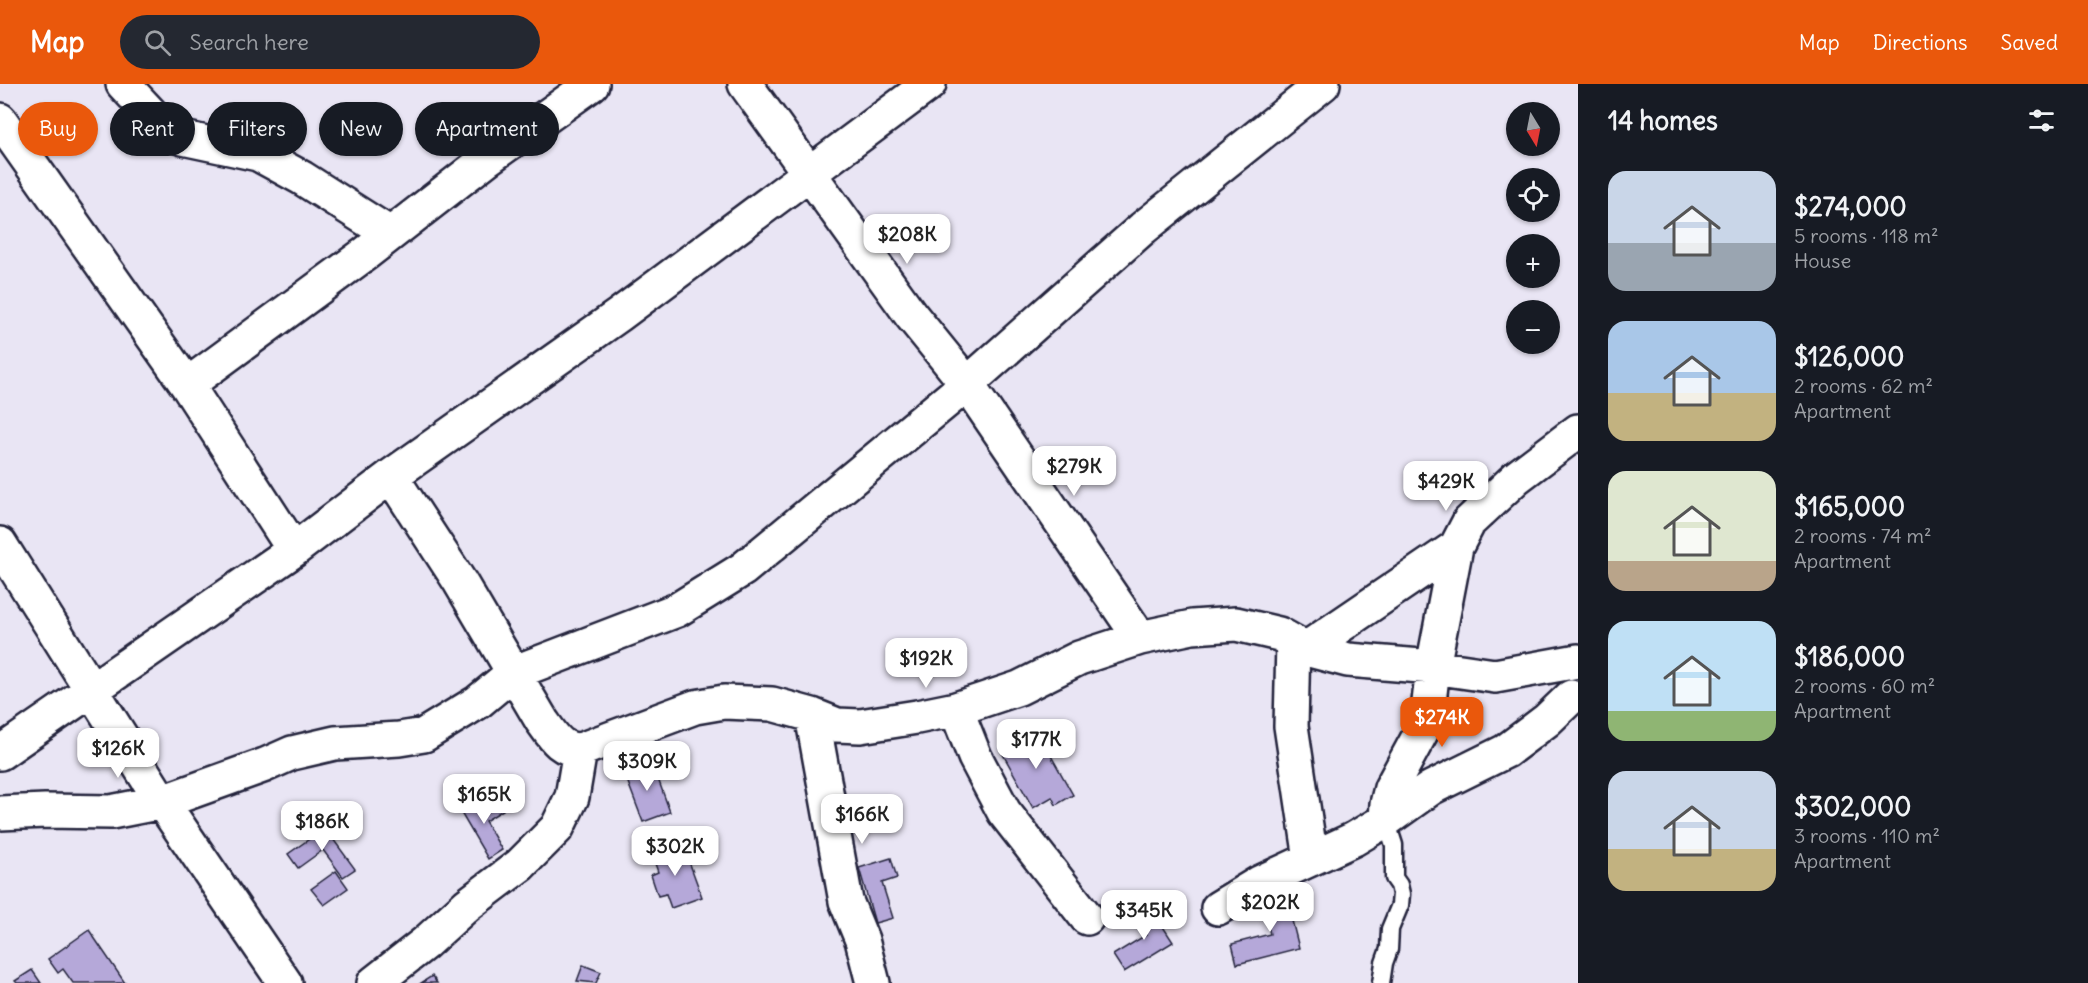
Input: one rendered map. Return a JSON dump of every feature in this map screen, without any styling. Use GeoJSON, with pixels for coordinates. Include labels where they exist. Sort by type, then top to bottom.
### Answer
{"type":"FeatureCollection","features":[{"type":"Feature","properties":{"kind":"street"},"geometry":{"type":"LineString","coordinates":[[123,84],[168,132],[183,138],[258,154],[302,178],[390,234]]}},
{"type":"Feature","properties":{"kind":"street"},"geometry":{"type":"LineString","coordinates":[[187,385],[487,159],[592,84]]}},
{"type":"Feature","properties":{"kind":"street"},"geometry":{"type":"LineString","coordinates":[[745,84],[911,315],[967,384],[1140,638]]}},
{"type":"Feature","properties":{"kind":"street"},"geometry":{"type":"LineString","coordinates":[[0,753],[294,550],[391,476],[629,308],[929,84]]}},
{"type":"Feature","properties":{"kind":"street"},"geometry":{"type":"LineString","coordinates":[[0,813],[111,812],[162,802],[255,769],[292,753],[335,743],[399,740],[424,735],[478,702],[513,673],[677,610],[743,568],[967,384],[1143,228],[1323,84]]}},
{"type":"Feature","properties":{"kind":"street"},"geometry":{"type":"LineString","coordinates":[[0,120],[187,385],[294,550]]}},
{"type":"Feature","properties":{"kind":"street"},"geometry":{"type":"LineString","coordinates":[[1386,820],[1391,788],[1423,729],[1428,711],[1433,667],[1456,547],[1469,522],[1517,477],[1578,431]]}},
{"type":"Feature","properties":{"kind":"street"},"geometry":{"type":"LineString","coordinates":[[391,476],[460,582],[513,673],[557,742],[571,750],[580,750],[695,707],[724,702],[772,704],[812,715],[837,725],[860,726],[917,717],[956,709],[1019,688],[1079,658],[1140,638],[1192,627],[1236,624],[1279,634],[1299,645],[1348,660],[1433,667],[1495,676],[1575,698]]}},
{"type":"Feature","properties":{"kind":"street"},"geometry":{"type":"LineString","coordinates":[[0,544],[162,802],[285,983]]}},
{"type":"Feature","properties":{"kind":"street"},"geometry":{"type":"LineString","coordinates":[[1299,645],[1456,547]]}},
{"type":"Feature","properties":{"kind":"street"},"geometry":{"type":"LineString","coordinates":[[1299,645],[1291,726],[1311,859]]}},
{"type":"Feature","properties":{"kind":"street"},"geometry":{"type":"LineString","coordinates":[[1495,676],[1578,661]]}},
{"type":"Feature","properties":{"kind":"street"},"geometry":{"type":"LineString","coordinates":[[1218,908],[1260,883],[1354,839],[1386,820],[1431,788],[1506,751],[1575,698]]}},
{"type":"Feature","properties":{"kind":"street"},"geometry":{"type":"LineString","coordinates":[[956,709],[975,758],[1004,812],[1087,918]]}},
{"type":"Feature","properties":{"kind":"street"},"geometry":{"type":"LineString","coordinates":[[812,715],[846,901],[861,940],[873,983]]}},
{"type":"Feature","properties":{"kind":"street"},"geometry":{"type":"LineString","coordinates":[[374,983],[425,944],[467,905],[520,865],[557,828],[572,798],[580,750]]}},
{"type":"Feature","properties":{"kind":"lane"},"geometry":{"type":"LineString","coordinates":[[1381,983],[1389,950],[1390,929],[1400,905],[1401,894],[1394,878],[1394,845],[1386,820]]}},
{"type":"Feature","properties":{"kind":"building"},"geometry":{"type":"Polygon","coordinates":[[[1036,729],[1073,795],[1056,805],[1052,797],[1033,808],[1000,749],[1036,729]]]}},
{"type":"Feature","properties":{"kind":"building"},"geometry":{"type":"Polygon","coordinates":[[[652,762],[670,812],[643,822],[624,772],[652,762]]]}},
{"type":"Feature","properties":{"kind":"building"},"geometry":{"type":"Polygon","coordinates":[[[494,795],[503,810],[485,821],[502,850],[488,859],[461,813],[494,795]]]}},
{"type":"Feature","properties":{"kind":"building"},"geometry":{"type":"Polygon","coordinates":[[[325,828],[355,869],[343,877],[323,850],[298,868],[288,854],[325,828]]]}},
{"type":"Feature","properties":{"kind":"building"},"geometry":{"type":"Polygon","coordinates":[[[683,845],[702,897],[671,908],[666,894],[658,896],[651,875],[658,872],[652,855],[683,845]]]}},
{"type":"Feature","properties":{"kind":"building"},"geometry":{"type":"Polygon","coordinates":[[[891,858],[897,878],[882,883],[893,918],[875,923],[859,868],[891,858]]]}},
{"type":"Feature","properties":{"kind":"building"},"geometry":{"type":"Polygon","coordinates":[[[336,871],[348,888],[324,905],[311,889],[336,871]]]}},
{"type":"Feature","properties":{"kind":"building"},"geometry":{"type":"Polygon","coordinates":[[[1285,893],[1299,948],[1237,964],[1232,944],[1270,934],[1261,899],[1285,893]]]}},
{"type":"Feature","properties":{"kind":"building"},"geometry":{"type":"Polygon","coordinates":[[[1149,905],[1173,942],[1124,972],[1113,955],[1146,935],[1133,915],[1149,905]]]}},
{"type":"Feature","properties":{"kind":"building"},"geometry":{"type":"Polygon","coordinates":[[[89,930],[125,983],[73,983],[63,969],[58,973],[48,959],[89,930]]]}},
{"type":"Feature","properties":{"kind":"building"},"geometry":{"type":"Polygon","coordinates":[[[583,965],[601,972],[596,983],[577,981],[583,965]]]}},
{"type":"Feature","properties":{"kind":"building"},"geometry":{"type":"Polygon","coordinates":[[[32,970],[41,983],[17,983],[15,981],[32,970]]]}},
{"type":"Feature","properties":{"kind":"building"},"geometry":{"type":"Polygon","coordinates":[[[432,976],[437,983],[421,983],[432,976]]]}}]}
